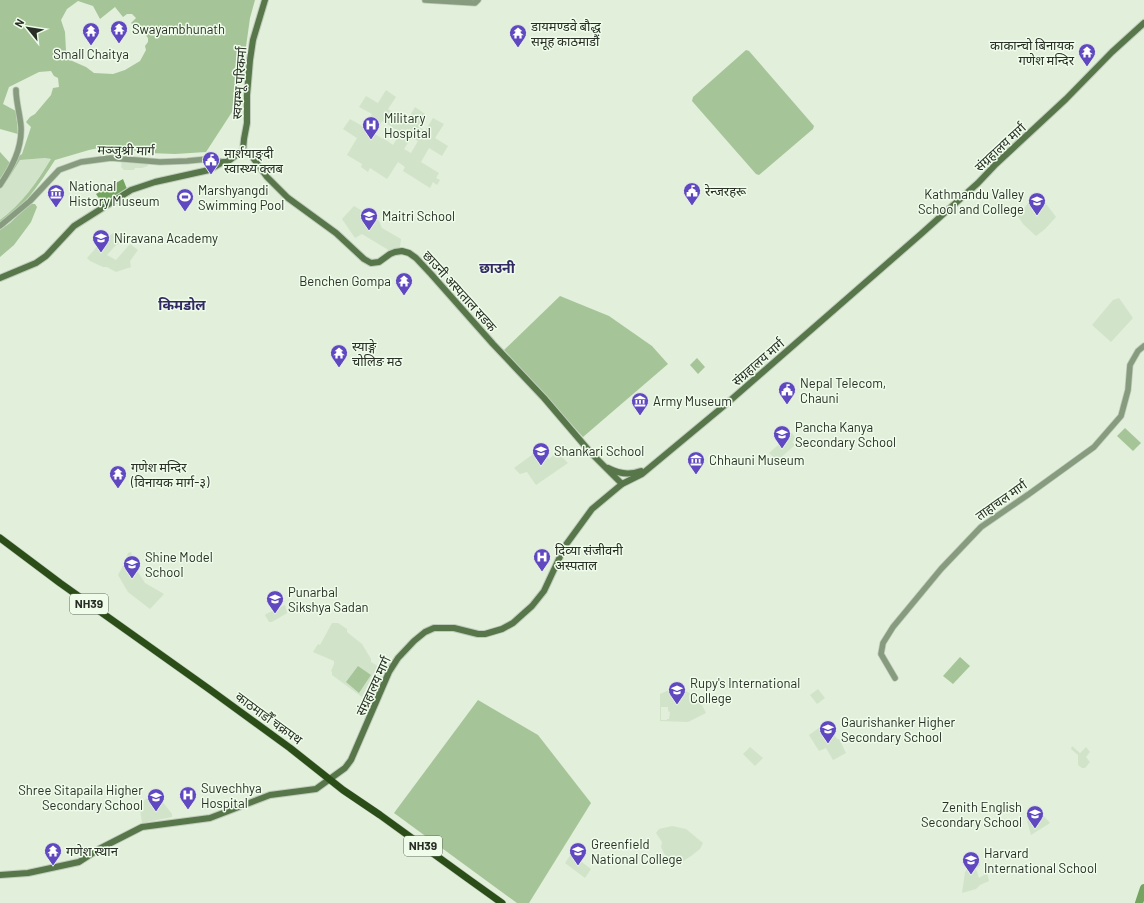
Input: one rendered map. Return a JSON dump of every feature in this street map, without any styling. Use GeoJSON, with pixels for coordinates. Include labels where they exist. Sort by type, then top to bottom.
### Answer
{"type":"FeatureCollection","features":[{"type":"Feature","properties":{"kind":"highway","name":"काठमाडाैँ चक्रपथ"},"geometry":{"type":"LineString","coordinates":[[0,538],[60,583],[290,748],[343,790],[380,814],[502,903]]}},
{"type":"Feature","properties":{"kind":"main road","name":"स्वयम्भू परिकर्मा"},"geometry":{"type":"LineString","coordinates":[[243,150],[247,123],[247,95],[250,60],[253,40],[265,0]]}},
{"type":"Feature","properties":{"kind":"main road","name":"संग्रहालय मार्ग"},"geometry":{"type":"LineString","coordinates":[[0,875],[28,873],[79,862],[99,849],[142,827],[210,818],[270,796],[316,789],[330,780],[345,768],[351,760],[389,672],[398,658],[414,641],[434,628],[454,628],[478,634],[485,634],[502,629],[513,623],[532,606],[541,594],[548,583],[565,546],[588,513],[622,484],[642,474],[776,360],[972,188],[1066,99],[1112,52],[1144,23]]}},
{"type":"Feature","properties":{"kind":"main road"},"geometry":{"type":"LineString","coordinates":[[0,278],[36,263],[50,252],[74,226],[131,190],[155,182],[209,170],[225,162],[243,150]]}},
{"type":"Feature","properties":{"kind":"main road","name":"छाउनी अस्पताल सडक"},"geometry":{"type":"LineString","coordinates":[[243,150],[251,155],[267,177],[283,194],[336,232],[364,259],[371,263],[379,262],[390,254],[402,251],[412,255],[544,398],[591,452],[622,484]]}},
{"type":"Feature","properties":{"kind":"main road","name":"छाउनी अस्पताल सडक"},"geometry":{"type":"LineString","coordinates":[[605,467],[621,473],[635,473],[656,462]]}},
{"type":"Feature","properties":{"kind":"street"},"geometry":{"type":"LineString","coordinates":[[425,0],[475,3],[478,0]]}},
{"type":"Feature","properties":{"kind":"street"},"geometry":{"type":"LineString","coordinates":[[0,185],[17,155],[20,140],[21,127],[16,90]]}},
{"type":"Feature","properties":{"kind":"street","name":"मञ्जुश्री मार्ग"},"geometry":{"type":"LineString","coordinates":[[0,226],[30,201],[59,170],[81,162],[111,158],[160,162],[208,159],[225,162]]}},
{"type":"Feature","properties":{"kind":"street","name":"ताहाचल मार्ग"},"geometry":{"type":"LineString","coordinates":[[894,678],[881,654],[883,643],[893,626],[942,569],[981,527],[1094,446],[1120,416],[1128,390],[1130,365],[1138,351],[1144,346]]}},
{"type":"Feature","properties":{"kind":"shaded area"},"geometry":{"type":"Polygon","coordinates":[[[0,0],[255,0],[250,18],[244,61],[232,112],[206,152],[175,154],[149,153],[108,146],[55,160],[37,186],[17,210],[0,222],[0,220],[15,207],[28,192],[51,159],[20,160],[0,189],[19,156],[22,154],[31,127],[26,122],[51,95],[53,88],[59,87],[58,78],[54,76],[51,71],[39,72],[9,87],[3,104],[16,111],[18,134],[0,129],[0,0]],[[78,1],[67,9],[61,20],[65,32],[66,51],[70,60],[86,67],[94,73],[113,74],[125,70],[140,61],[146,50],[145,46],[148,42],[148,38],[138,25],[136,27],[131,23],[136,18],[132,14],[127,14],[123,17],[115,7],[100,19],[93,6],[78,1]]]}},
{"type":"Feature","properties":{"kind":"shaded area"},"geometry":{"type":"Polygon","coordinates":[[[746,50],[749,51],[814,126],[813,129],[759,175],[756,174],[692,101],[693,97],[746,50]]]}},
{"type":"Feature","properties":{"kind":"shaded area","name":"Military Hospital"},"geometry":{"type":"Polygon","coordinates":[[[386,90],[396,97],[388,109],[407,121],[415,107],[425,114],[418,126],[425,131],[433,118],[444,124],[435,138],[448,146],[442,156],[429,148],[421,162],[439,173],[436,178],[440,180],[437,185],[433,182],[430,188],[403,171],[405,167],[398,162],[387,179],[370,168],[368,172],[361,167],[362,164],[347,155],[357,138],[343,129],[350,119],[364,127],[372,114],[359,107],[366,96],[378,103],[386,90]],[[382,121],[375,134],[383,139],[391,126],[382,121]],[[393,128],[386,140],[393,145],[401,132],[393,128]],[[411,138],[404,149],[411,153],[418,141],[411,138]]]}},
{"type":"Feature","properties":{"kind":"shaded area"},"geometry":{"type":"Polygon","coordinates":[[[0,152],[10,163],[0,179],[0,152]]]}},
{"type":"Feature","properties":{"kind":"shaded area"},"geometry":{"type":"Polygon","coordinates":[[[51,159],[32,188],[20,203],[0,220],[0,189],[20,160],[51,159]]]}},
{"type":"Feature","properties":{"kind":"shaded area"},"geometry":{"type":"Polygon","coordinates":[[[122,159],[147,162],[148,166],[135,168],[134,170],[124,170],[121,167],[122,159]]]}},
{"type":"Feature","properties":{"kind":"shaded area"},"geometry":{"type":"Polygon","coordinates":[[[123,179],[127,189],[103,204],[96,194],[123,179]]]}},
{"type":"Feature","properties":{"kind":"shaded area","name":"Kathmandu Valley School and College"},"geometry":{"type":"Polygon","coordinates":[[[1033,197],[1047,205],[1056,217],[1036,236],[1023,224],[1018,216],[1033,197]]]}},
{"type":"Feature","properties":{"kind":"shaded area"},"geometry":{"type":"Polygon","coordinates":[[[30,204],[35,204],[37,207],[31,222],[14,245],[0,257],[0,230],[10,223],[30,204]]]}},
{"type":"Feature","properties":{"kind":"shaded area","name":"Maitri School"},"geometry":{"type":"Polygon","coordinates":[[[354,206],[379,221],[382,228],[401,239],[400,247],[390,251],[362,234],[355,238],[342,219],[354,206]]]}},
{"type":"Feature","properties":{"kind":"shaded area","name":"Niravana Academy"},"geometry":{"type":"Polygon","coordinates":[[[116,231],[124,240],[114,247],[107,255],[116,260],[130,244],[138,250],[130,261],[131,267],[116,272],[90,261],[87,258],[102,241],[116,231]]]}},
{"type":"Feature","properties":{"kind":"shaded area"},"geometry":{"type":"Polygon","coordinates":[[[560,296],[609,316],[652,346],[668,364],[583,437],[504,350],[560,296]]]}},
{"type":"Feature","properties":{"kind":"shaded area"},"geometry":{"type":"Polygon","coordinates":[[[1119,298],[1133,318],[1111,342],[1092,325],[1113,300],[1119,298]]]}},
{"type":"Feature","properties":{"kind":"shaded area"},"geometry":{"type":"Polygon","coordinates":[[[697,358],[705,367],[698,374],[690,365],[697,358]]]}},
{"type":"Feature","properties":{"kind":"shaded area"},"geometry":{"type":"Polygon","coordinates":[[[1125,428],[1141,443],[1133,451],[1117,436],[1125,428]]]}},
{"type":"Feature","properties":{"kind":"shaded area","name":"Pancha Kanya Secondary School"},"geometry":{"type":"Polygon","coordinates":[[[792,433],[796,439],[792,442],[795,445],[777,461],[769,453],[792,433]]]}},
{"type":"Feature","properties":{"kind":"shaded area","name":"Shankari School"},"geometry":{"type":"Polygon","coordinates":[[[540,449],[549,459],[557,452],[568,463],[536,485],[527,472],[520,474],[514,468],[540,449]]]}},
{"type":"Feature","properties":{"kind":"shaded area","name":"Shine Model School"},"geometry":{"type":"Polygon","coordinates":[[[131,552],[136,569],[145,583],[164,594],[150,609],[128,592],[118,575],[128,553],[131,552]]]}},
{"type":"Feature","properties":{"kind":"shaded area","name":"Punarbal Sikshya Sadan"},"geometry":{"type":"Polygon","coordinates":[[[285,605],[287,613],[272,622],[269,622],[265,615],[285,605]]]}},
{"type":"Feature","properties":{"kind":"shaded area"},"geometry":{"type":"Polygon","coordinates":[[[332,623],[338,623],[347,629],[347,632],[362,644],[371,659],[371,662],[384,670],[381,678],[373,674],[362,697],[332,675],[331,671],[334,661],[313,652],[318,644],[320,645],[332,623]]]}},
{"type":"Feature","properties":{"kind":"shaded area"},"geometry":{"type":"Polygon","coordinates":[[[960,657],[970,666],[953,684],[943,676],[960,657]]]}},
{"type":"Feature","properties":{"kind":"shaded area"},"geometry":{"type":"Polygon","coordinates":[[[358,666],[371,675],[359,693],[346,682],[358,666]]]}},
{"type":"Feature","properties":{"kind":"shaded area","name":"Rupy's International College"},"geometry":{"type":"Polygon","coordinates":[[[678,686],[699,699],[706,713],[688,722],[660,721],[660,694],[678,686]],[[661,707],[661,720],[669,719],[670,712],[668,711],[668,707],[661,707]]]}},
{"type":"Feature","properties":{"kind":"shaded area"},"geometry":{"type":"Polygon","coordinates":[[[818,689],[825,698],[817,704],[810,695],[818,689]]]}},
{"type":"Feature","properties":{"kind":"shaded area"},"geometry":{"type":"Polygon","coordinates":[[[478,700],[538,735],[591,803],[529,903],[517,903],[394,813],[478,700]]]}},
{"type":"Feature","properties":{"kind":"shaded area","name":"Gaurishanker Higher Secondary School"},"geometry":{"type":"Polygon","coordinates":[[[826,723],[837,739],[839,739],[846,753],[833,760],[826,748],[819,751],[809,735],[826,723]]]}},
{"type":"Feature","properties":{"kind":"shaded area"},"geometry":{"type":"Polygon","coordinates":[[[1072,746],[1080,753],[1086,747],[1090,752],[1086,757],[1090,762],[1085,768],[1078,765],[1078,755],[1071,749],[1072,746]]]}},
{"type":"Feature","properties":{"kind":"shaded area"},"geometry":{"type":"Polygon","coordinates":[[[750,747],[763,758],[755,766],[743,754],[750,747]]]}},
{"type":"Feature","properties":{"kind":"shaded area","name":"Shree Sitapaila Higher Secondary School"},"geometry":{"type":"Polygon","coordinates":[[[149,797],[161,797],[162,801],[172,814],[172,817],[142,823],[140,809],[142,802],[149,797]]]}},
{"type":"Feature","properties":{"kind":"shaded area","name":"Zenith English Secondary School"},"geometry":{"type":"Polygon","coordinates":[[[1034,814],[1036,816],[1042,814],[1050,823],[1031,835],[1027,821],[1034,814]]]}},
{"type":"Feature","properties":{"kind":"shaded area"},"geometry":{"type":"Polygon","coordinates":[[[672,826],[686,829],[703,843],[700,849],[674,867],[670,864],[664,853],[661,847],[662,842],[656,833],[659,829],[672,826]]]}},
{"type":"Feature","properties":{"kind":"shaded area","name":"Greenfield National College"},"geometry":{"type":"Polygon","coordinates":[[[571,854],[591,869],[585,878],[565,863],[571,854]]]}},
{"type":"Feature","properties":{"kind":"shaded area","name":"Harvard International School"},"geometry":{"type":"Polygon","coordinates":[[[975,859],[978,860],[980,865],[976,869],[979,878],[987,873],[989,881],[980,885],[976,889],[962,893],[965,872],[968,868],[967,864],[975,859]]]}},
{"type":"Feature","properties":{"kind":"waterway"},"geometry":{"type":"LineString","coordinates":[[1139,903],[1144,888]]}},
{"type":"Feature","properties":{"kind":"place","name":"Swayambhunath"},"geometry":{"type":"Point","coordinates":[119,44]}},
{"type":"Feature","properties":{"kind":"place","name":"Small Chaitya"},"geometry":{"type":"Point","coordinates":[91,46]}},
{"type":"Feature","properties":{"kind":"place","name":"डायमण्डवे बौद्ध समूह काठमाडौं"},"geometry":{"type":"Point","coordinates":[518,48]}},
{"type":"Feature","properties":{"kind":"place","name":"काकान्चो बिनायक गणेश मन्दिर"},"geometry":{"type":"Point","coordinates":[1087,67]}},
{"type":"Feature","properties":{"kind":"place","name":"Military Hospital"},"geometry":{"type":"Point","coordinates":[371,140]}},
{"type":"Feature","properties":{"kind":"place","name":"मार्शयाङ्दी स्वास्थ्य क्लब"},"geometry":{"type":"Point","coordinates":[211,175]}},
{"type":"Feature","properties":{"kind":"place","name":"रेन्जरहरू"},"geometry":{"type":"Point","coordinates":[692,206]}},
{"type":"Feature","properties":{"kind":"place","name":"National History Museum"},"geometry":{"type":"Point","coordinates":[56,208]}},
{"type":"Feature","properties":{"kind":"place","name":"Marshyangdi Swimming Pool"},"geometry":{"type":"Point","coordinates":[185,212]}},
{"type":"Feature","properties":{"kind":"place","name":"Kathmandu Valley School and College"},"geometry":{"type":"Point","coordinates":[1037,216]}},
{"type":"Feature","properties":{"kind":"place","name":"Maitri School"},"geometry":{"type":"Point","coordinates":[369,231]}},
{"type":"Feature","properties":{"kind":"place","name":"Niravana Academy"},"geometry":{"type":"Point","coordinates":[101,253]}},
{"type":"Feature","properties":{"kind":"place","name":"Benchen Gompa"},"geometry":{"type":"Point","coordinates":[404,296]}},
{"type":"Feature","properties":{"kind":"place","name":"स्याङ्गे चोलिङ मठ"},"geometry":{"type":"Point","coordinates":[339,368]}},
{"type":"Feature","properties":{"kind":"place","name":"Nepal Telecom, Chauni"},"geometry":{"type":"Point","coordinates":[787,405]}},
{"type":"Feature","properties":{"kind":"place","name":"Army Museum"},"geometry":{"type":"Point","coordinates":[640,416]}},
{"type":"Feature","properties":{"kind":"place","name":"Pancha Kanya Secondary School"},"geometry":{"type":"Point","coordinates":[782,449]}},
{"type":"Feature","properties":{"kind":"place","name":"Shankari School"},"geometry":{"type":"Point","coordinates":[541,466]}},
{"type":"Feature","properties":{"kind":"place","name":"Chhauni Museum"},"geometry":{"type":"Point","coordinates":[696,475]}},
{"type":"Feature","properties":{"kind":"place","name":"गणेश मन्दिर (विनायक मार्ग-३)"},"geometry":{"type":"Point","coordinates":[118,489]}},
{"type":"Feature","properties":{"kind":"place","name":"दिव्या संजीवनी अस्पताल"},"geometry":{"type":"Point","coordinates":[542,572]}},
{"type":"Feature","properties":{"kind":"place","name":"Shine Model School"},"geometry":{"type":"Point","coordinates":[132,579]}},
{"type":"Feature","properties":{"kind":"place","name":"Punarbal Sikshya Sadan"},"geometry":{"type":"Point","coordinates":[275,614]}},
{"type":"Feature","properties":{"kind":"place","name":"Rupy's International College"},"geometry":{"type":"Point","coordinates":[677,705]}},
{"type":"Feature","properties":{"kind":"place","name":"Gaurishanker Higher Secondary School"},"geometry":{"type":"Point","coordinates":[828,744]}},
{"type":"Feature","properties":{"kind":"place","name":"Suvechhya Hospital"},"geometry":{"type":"Point","coordinates":[188,810]}},
{"type":"Feature","properties":{"kind":"place","name":"Shree Sitapaila Higher Secondary School"},"geometry":{"type":"Point","coordinates":[156,812]}},
{"type":"Feature","properties":{"kind":"place","name":"Zenith English Secondary School"},"geometry":{"type":"Point","coordinates":[1035,829]}},
{"type":"Feature","properties":{"kind":"place","name":"गणेश स्थान"},"geometry":{"type":"Point","coordinates":[53,866]}},
{"type":"Feature","properties":{"kind":"place","name":"Greenfield National College"},"geometry":{"type":"Point","coordinates":[578,866]}},
{"type":"Feature","properties":{"kind":"place","name":"Harvard International School"},"geometry":{"type":"Point","coordinates":[971,875]}},
{"type":"Feature","properties":{"kind":"district","name":"छाउनी"},"geometry":{"type":"Point","coordinates":[497,268]}},
{"type":"Feature","properties":{"kind":"district","name":"किमडोल"},"geometry":{"type":"Point","coordinates":[182,305]}}]}
